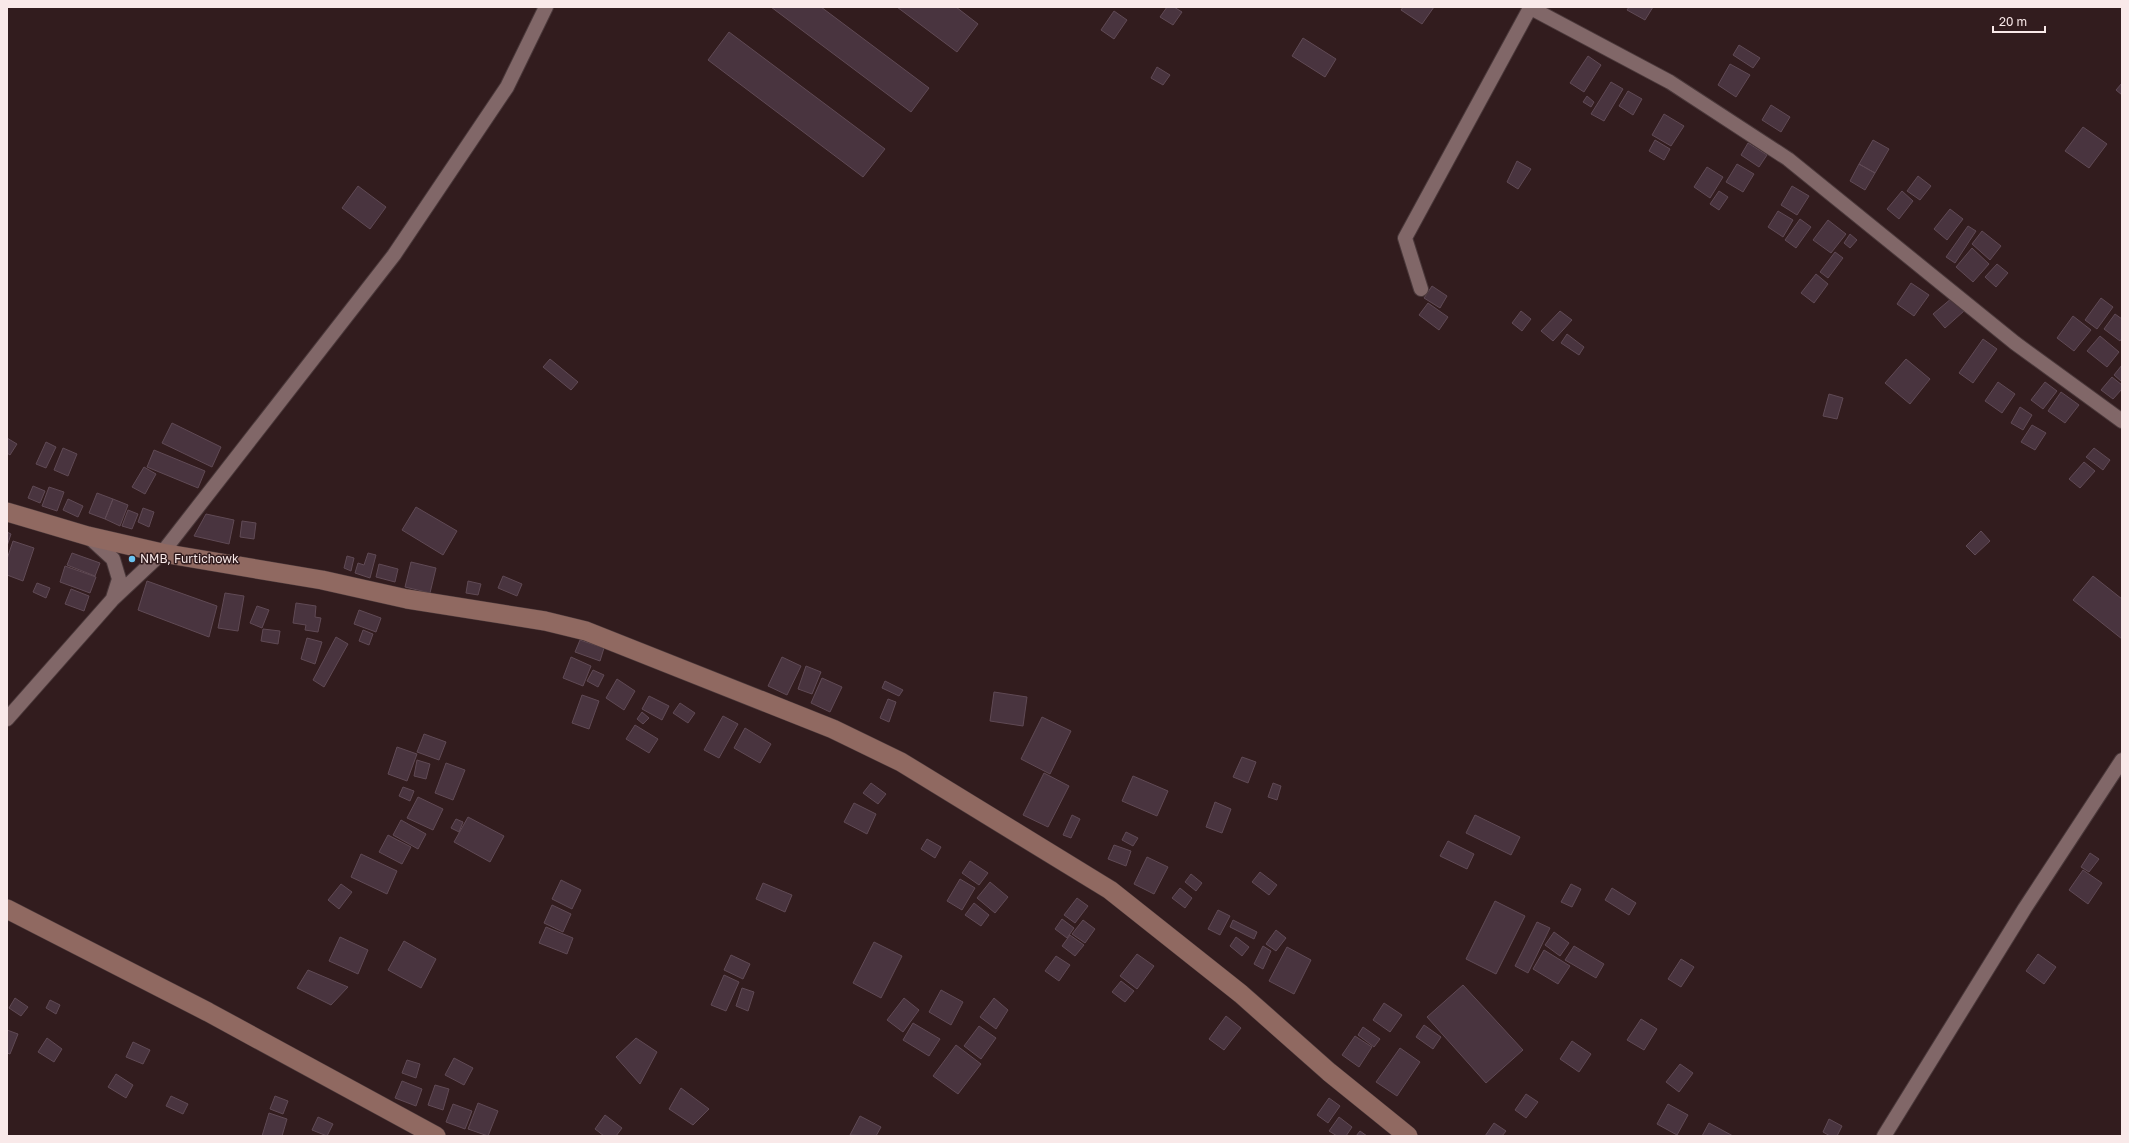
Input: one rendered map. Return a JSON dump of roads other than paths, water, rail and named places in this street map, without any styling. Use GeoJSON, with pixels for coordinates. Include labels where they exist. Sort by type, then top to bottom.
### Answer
{"type":"FeatureCollection","features":[{"type":"Feature","properties":{"kind":"street"},"geometry":{"type":"LineString","coordinates":[[7,719],[112,600],[162,553],[394,255],[508,88],[546,7]]}},
{"type":"Feature","properties":{"kind":"street"},"geometry":{"type":"LineString","coordinates":[[1421,289],[1405,238],[1530,7],[1670,82],[1788,159],[2015,343],[2122,421]]}},
{"type":"Feature","properties":{"kind":"street"},"geometry":{"type":"LineString","coordinates":[[7,512],[88,536],[162,553],[322,580],[407,600],[545,620],[586,631],[706,677],[833,729],[901,762],[1110,890],[1241,994],[1329,1072],[1408,1136]]}},
{"type":"Feature","properties":{"kind":"street"},"geometry":{"type":"LineString","coordinates":[[88,536],[113,559],[119,579],[112,600]]}},
{"type":"Feature","properties":{"kind":"street"},"geometry":{"type":"LineString","coordinates":[[1884,1136],[2025,908],[2122,760]]}},
{"type":"Feature","properties":{"kind":"street"},"geometry":{"type":"LineString","coordinates":[[7,909],[208,1012],[436,1136]]}},
{"type":"Feature","properties":{"kind":"place","name":"NMB, Furtichowk"},"geometry":{"type":"Point","coordinates":[132,559]}}]}
